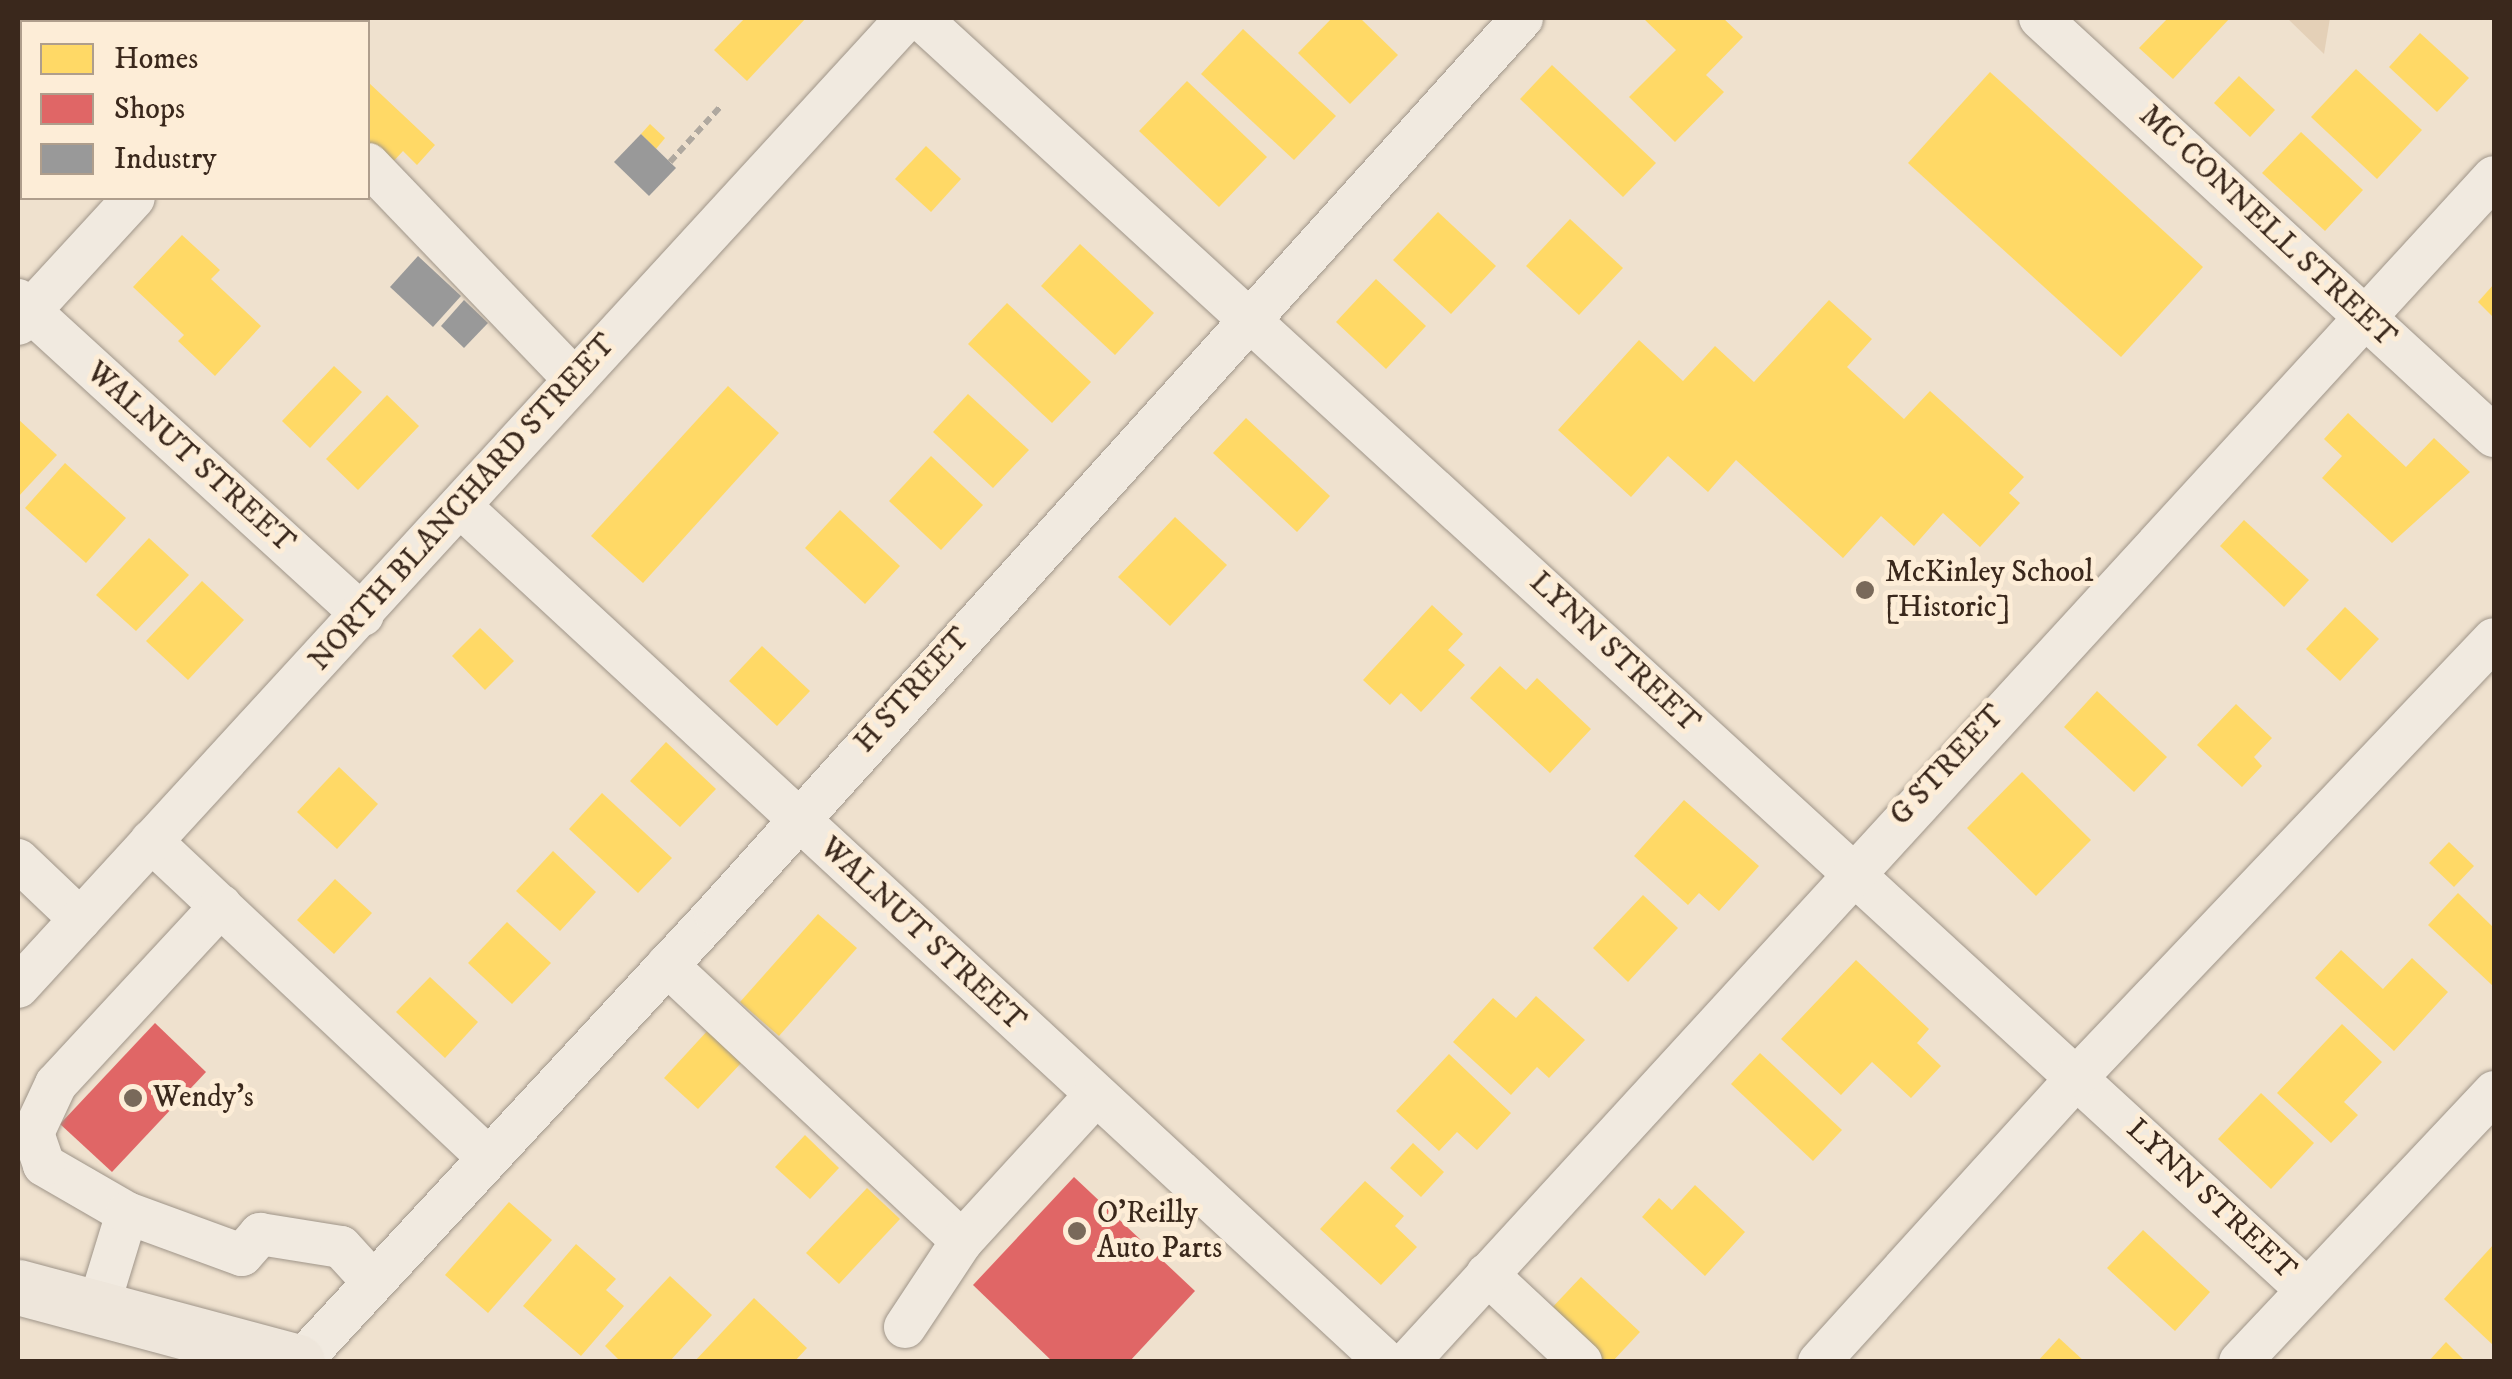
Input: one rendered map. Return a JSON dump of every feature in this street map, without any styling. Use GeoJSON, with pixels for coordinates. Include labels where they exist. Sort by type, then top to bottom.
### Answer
{"type":"FeatureCollection","features":[{"type":"Feature","properties":{"kind":"highway"},"geometry":{"type":"LineString","coordinates":[[18,1287],[299,1362]]}},
{"type":"Feature","properties":{"kind":"street","name":"NORTH BLANCHARD STREET"},"geometry":{"type":"LineString","coordinates":[[18,987],[908,18]]}},
{"type":"Feature","properties":{"kind":"street","name":"LYNN STREET"},"geometry":{"type":"LineString","coordinates":[[920,18],[1248,323],[2078,1076],[2307,1290]]}},
{"type":"Feature","properties":{"kind":"street","name":"H STREET"},"geometry":{"type":"LineString","coordinates":[[299,1362],[798,821],[1522,18]]}},
{"type":"Feature","properties":{"kind":"street","name":"MC CONNELL STREET"},"geometry":{"type":"LineString","coordinates":[[2040,18],[2494,436]]}},
{"type":"Feature","properties":{"kind":"street"},"geometry":{"type":"LineString","coordinates":[[370,166],[576,380]]}},
{"type":"Feature","properties":{"kind":"street","name":"G STREET"},"geometry":{"type":"LineString","coordinates":[[1408,1362],[1851,872],[2494,177]]}},
{"type":"Feature","properties":{"kind":"street"},"geometry":{"type":"LineString","coordinates":[[22,312],[132,200]]}},
{"type":"Feature","properties":{"kind":"street","name":"WALNUT STREET"},"geometry":{"type":"LineString","coordinates":[[22,312],[363,615]]}},
{"type":"Feature","properties":{"kind":"street","name":"WALNUT STREET"},"geometry":{"type":"LineString","coordinates":[[460,506],[1386,1362]]}},
{"type":"Feature","properties":{"kind":"street"},"geometry":{"type":"LineString","coordinates":[[1819,1362],[2078,1076],[2494,639]]}},
{"type":"Feature","properties":{"kind":"street"},"geometry":{"type":"LineString","coordinates":[[151,841],[488,1158]]}},
{"type":"Feature","properties":{"kind":"street"},"geometry":{"type":"LineString","coordinates":[[18,860],[80,919]]}},
{"type":"Feature","properties":{"kind":"street"},"geometry":{"type":"LineString","coordinates":[[221,906],[56,1084],[32,1133],[44,1165],[127,1213],[242,1255],[260,1234],[341,1247],[373,1282]]}},
{"type":"Feature","properties":{"kind":"street"},"geometry":{"type":"LineString","coordinates":[[666,965],[962,1241]]}},
{"type":"Feature","properties":{"kind":"street"},"geometry":{"type":"LineString","coordinates":[[2240,1362],[2494,1092]]}},
{"type":"Feature","properties":{"kind":"street"},"geometry":{"type":"LineString","coordinates":[[905,1327],[962,1241],[1096,1095]]}},
{"type":"Feature","properties":{"kind":"street"},"geometry":{"type":"LineString","coordinates":[[98,1308],[127,1213]]}},
{"type":"Feature","properties":{"kind":"street"},"geometry":{"type":"LineString","coordinates":[[1487,1274],[1581,1362]]}},
{"type":"Feature","properties":{"kind":"path"},"geometry":{"type":"LineString","coordinates":[[670,162],[720,107]]}},
{"type":"Feature","properties":{"kind":"shaded area"},"geometry":{"type":"Polygon","coordinates":[[[2287,18],[2330,18],[2324,54],[2287,18]]]}},
{"type":"Feature","properties":{"kind":"building: Homes"},"geometry":{"type":"Polygon","coordinates":[[[125,18],[192,18],[156,20],[125,18]]]}},
{"type":"Feature","properties":{"kind":"building: Homes"},"geometry":{"type":"Polygon","coordinates":[[[745,18],[806,18],[747,81],[714,50],[745,18]]]}},
{"type":"Feature","properties":{"kind":"building: Homes"},"geometry":{"type":"Polygon","coordinates":[[[1332,18],[1360,18],[1398,55],[1350,104],[1298,53],[1332,18]]]}},
{"type":"Feature","properties":{"kind":"building: Homes"},"geometry":{"type":"Polygon","coordinates":[[[1643,18],[1723,18],[1743,37],[1706,75],[1724,92],[1675,142],[1629,97],[1676,50],[1643,18]]]}},
{"type":"Feature","properties":{"kind":"building: Homes"},"geometry":{"type":"Polygon","coordinates":[[[2168,18],[2230,18],[2173,79],[2139,48],[2168,18]]]}},
{"type":"Feature","properties":{"kind":"building: Homes"},"geometry":{"type":"Polygon","coordinates":[[[1243,29],[1336,116],[1294,160],[1201,74],[1243,29]]]}},
{"type":"Feature","properties":{"kind":"building: Homes"},"geometry":{"type":"Polygon","coordinates":[[[2420,33],[2469,78],[2437,112],[2389,67],[2420,33]]]}},
{"type":"Feature","properties":{"kind":"building: Homes"},"geometry":{"type":"Polygon","coordinates":[[[1552,65],[1656,163],[1623,197],[1520,99],[1552,65]]]}},
{"type":"Feature","properties":{"kind":"building: Homes"},"geometry":{"type":"Polygon","coordinates":[[[2356,69],[2422,130],[2377,179],[2311,117],[2356,69]]]}},
{"type":"Feature","properties":{"kind":"building: Homes"},"geometry":{"type":"Polygon","coordinates":[[[1990,72],[2203,267],[2121,357],[1908,163],[1990,72]]]}},
{"type":"Feature","properties":{"kind":"building: Homes"},"geometry":{"type":"Polygon","coordinates":[[[2239,76],[2275,110],[2250,137],[2214,103],[2239,76]]]}},
{"type":"Feature","properties":{"kind":"building: Homes"},"geometry":{"type":"Polygon","coordinates":[[[1187,81],[1267,157],[1219,207],[1139,131],[1187,81]]]}},
{"type":"Feature","properties":{"kind":"building: Homes"},"geometry":{"type":"Polygon","coordinates":[[[370,84],[435,145],[417,165],[403,151],[390,165],[370,146],[370,84]]]}},
{"type":"Feature","properties":{"kind":"building: Homes"},"geometry":{"type":"Polygon","coordinates":[[[20,109],[20,182],[18,179],[20,109]]]}},
{"type":"Feature","properties":{"kind":"building: Homes"},"geometry":{"type":"Polygon","coordinates":[[[650,124],[665,138],[656,149],[641,134],[650,124]]]}},
{"type":"Feature","properties":{"kind":"building: Homes"},"geometry":{"type":"Polygon","coordinates":[[[2301,132],[2363,190],[2325,231],[2262,173],[2301,132]]]}},
{"type":"Feature","properties":{"kind":"building: Homes"},"geometry":{"type":"Polygon","coordinates":[[[926,146],[961,179],[931,212],[895,179],[926,146]]]}},
{"type":"Feature","properties":{"kind":"building: Homes"},"geometry":{"type":"Polygon","coordinates":[[[1438,212],[1496,266],[1451,314],[1393,260],[1438,212]]]}},
{"type":"Feature","properties":{"kind":"building: Homes"},"geometry":{"type":"Polygon","coordinates":[[[1570,219],[1623,268],[1579,315],[1526,266],[1570,219]]]}},
{"type":"Feature","properties":{"kind":"building: Homes"},"geometry":{"type":"Polygon","coordinates":[[[182,235],[220,270],[211,279],[261,326],[215,376],[178,341],[184,335],[133,287],[182,235]]]}},
{"type":"Feature","properties":{"kind":"building: Homes"},"geometry":{"type":"Polygon","coordinates":[[[1080,244],[1154,313],[1115,355],[1041,286],[1080,244]]]}},
{"type":"Feature","properties":{"kind":"building: Homes"},"geometry":{"type":"Polygon","coordinates":[[[1376,279],[1426,326],[1386,369],[1336,322],[1376,279]]]}},
{"type":"Feature","properties":{"kind":"building: Homes"},"geometry":{"type":"Polygon","coordinates":[[[2494,284],[2494,318],[2478,302],[2494,284]]]}},
{"type":"Feature","properties":{"kind":"building: Homes"},"geometry":{"type":"Polygon","coordinates":[[[1829,300],[1872,339],[1847,367],[1904,419],[1930,391],[2024,477],[2009,493],[2020,503],[1980,547],[1943,513],[1914,546],[1881,516],[1843,558],[1736,460],[1708,492],[1668,456],[1631,497],[1558,430],[1639,340],[1683,381],[1715,346],[1754,382],[1829,300]]]}},
{"type":"Feature","properties":{"kind":"building: Homes"},"geometry":{"type":"Polygon","coordinates":[[[1007,303],[1091,382],[1052,423],[968,344],[1007,303]]]}},
{"type":"Feature","properties":{"kind":"building: Homes"},"geometry":{"type":"Polygon","coordinates":[[[334,366],[362,392],[310,448],[282,421],[334,366]]]}},
{"type":"Feature","properties":{"kind":"building: Homes"},"geometry":{"type":"Polygon","coordinates":[[[728,386],[779,433],[643,583],[591,536],[728,386]]]}},
{"type":"Feature","properties":{"kind":"building: Homes"},"geometry":{"type":"Polygon","coordinates":[[[968,394],[1029,450],[993,488],[933,432],[968,394]]]}},
{"type":"Feature","properties":{"kind":"building: Homes"},"geometry":{"type":"Polygon","coordinates":[[[387,395],[419,426],[358,490],[326,459],[387,395]]]}},
{"type":"Feature","properties":{"kind":"building: Homes"},"geometry":{"type":"Polygon","coordinates":[[[2348,413],[2406,467],[2434,438],[2470,472],[2392,543],[2322,478],[2342,456],[2324,439],[2348,413]]]}},
{"type":"Feature","properties":{"kind":"building: Homes"},"geometry":{"type":"Polygon","coordinates":[[[1246,418],[1330,496],[1297,532],[1213,453],[1246,418]]]}},
{"type":"Feature","properties":{"kind":"building: Homes"},"geometry":{"type":"Polygon","coordinates":[[[18,419],[57,455],[18,497],[18,419]]]}},
{"type":"Feature","properties":{"kind":"building: Homes"},"geometry":{"type":"Polygon","coordinates":[[[931,456],[983,505],[941,550],[889,501],[931,456]]]}},
{"type":"Feature","properties":{"kind":"building: Homes"},"geometry":{"type":"Polygon","coordinates":[[[65,463],[126,518],[86,563],[25,508],[65,463]]]}},
{"type":"Feature","properties":{"kind":"building: Homes"},"geometry":{"type":"Polygon","coordinates":[[[840,510],[900,566],[865,604],[805,548],[840,510]]]}},
{"type":"Feature","properties":{"kind":"building: Homes"},"geometry":{"type":"Polygon","coordinates":[[[1175,517],[1227,565],[1170,626],[1118,577],[1175,517]]]}},
{"type":"Feature","properties":{"kind":"building: Homes"},"geometry":{"type":"Polygon","coordinates":[[[2244,520],[2309,580],[2284,607],[2220,546],[2244,520]]]}},
{"type":"Feature","properties":{"kind":"building: Homes"},"geometry":{"type":"Polygon","coordinates":[[[149,538],[189,575],[136,631],[96,595],[149,538]]]}},
{"type":"Feature","properties":{"kind":"building: Homes"},"geometry":{"type":"Polygon","coordinates":[[[202,581],[244,620],[188,680],[146,641],[202,581]]]}},
{"type":"Feature","properties":{"kind":"building: Homes"},"geometry":{"type":"Polygon","coordinates":[[[1432,605],[1463,634],[1448,650],[1465,665],[1421,712],[1401,693],[1390,705],[1363,680],[1432,605]]]}},
{"type":"Feature","properties":{"kind":"building: Homes"},"geometry":{"type":"Polygon","coordinates":[[[2345,607],[2379,639],[2340,681],[2306,649],[2345,607]]]}},
{"type":"Feature","properties":{"kind":"building: Homes"},"geometry":{"type":"Polygon","coordinates":[[[480,628],[514,661],[485,690],[452,656],[480,628]]]}},
{"type":"Feature","properties":{"kind":"building: Homes"},"geometry":{"type":"Polygon","coordinates":[[[762,646],[810,691],[777,726],[729,681],[762,646]]]}},
{"type":"Feature","properties":{"kind":"building: Homes"},"geometry":{"type":"Polygon","coordinates":[[[1500,666],[1526,690],[1537,678],[1591,729],[1550,773],[1470,698],[1500,666]]]}},
{"type":"Feature","properties":{"kind":"building: Homes"},"geometry":{"type":"Polygon","coordinates":[[[2097,691],[2167,757],[2134,792],[2064,727],[2097,691]]]}},
{"type":"Feature","properties":{"kind":"building: Homes"},"geometry":{"type":"Polygon","coordinates":[[[2236,704],[2272,738],[2254,757],[2262,766],[2242,787],[2197,745],[2236,704]]]}},
{"type":"Feature","properties":{"kind":"building: Homes"},"geometry":{"type":"Polygon","coordinates":[[[666,742],[716,789],[680,827],[630,781],[666,742]]]}},
{"type":"Feature","properties":{"kind":"building: Homes"},"geometry":{"type":"Polygon","coordinates":[[[339,767],[378,804],[337,849],[297,812],[339,767]]]}},
{"type":"Feature","properties":{"kind":"building: Homes"},"geometry":{"type":"Polygon","coordinates":[[[2022,772],[2091,840],[2036,896],[1967,828],[2022,772]]]}},
{"type":"Feature","properties":{"kind":"building: Homes"},"geometry":{"type":"Polygon","coordinates":[[[602,793],[672,858],[638,893],[569,829],[602,793]]]}},
{"type":"Feature","properties":{"kind":"building: Homes"},"geometry":{"type":"Polygon","coordinates":[[[1684,800],[1759,866],[1719,911],[1699,893],[1688,905],[1634,856],[1684,800]]]}},
{"type":"Feature","properties":{"kind":"building: Homes"},"geometry":{"type":"Polygon","coordinates":[[[2449,842],[2474,866],[2454,887],[2429,863],[2449,842]]]}},
{"type":"Feature","properties":{"kind":"building: Homes"},"geometry":{"type":"Polygon","coordinates":[[[553,851],[596,892],[560,931],[516,891],[553,851]]]}},
{"type":"Feature","properties":{"kind":"building: Homes"},"geometry":{"type":"Polygon","coordinates":[[[335,879],[372,913],[334,954],[297,920],[335,879]]]}},
{"type":"Feature","properties":{"kind":"building: Homes"},"geometry":{"type":"Polygon","coordinates":[[[2458,893],[2494,928],[2494,987],[2428,925],[2458,893]]]}},
{"type":"Feature","properties":{"kind":"building: Homes"},"geometry":{"type":"Polygon","coordinates":[[[1643,895],[1678,928],[1628,982],[1593,948],[1643,895]]]}},
{"type":"Feature","properties":{"kind":"building: Homes"},"geometry":{"type":"Polygon","coordinates":[[[818,914],[857,948],[779,1036],[740,1002],[818,914]]]}},
{"type":"Feature","properties":{"kind":"building: Homes"},"geometry":{"type":"Polygon","coordinates":[[[507,922],[551,963],[512,1004],[468,963],[507,922]]]}},
{"type":"Feature","properties":{"kind":"building: Homes"},"geometry":{"type":"Polygon","coordinates":[[[2341,950],[2383,989],[2412,958],[2448,992],[2394,1051],[2315,978],[2341,950]]]}},
{"type":"Feature","properties":{"kind":"building: Homes"},"geometry":{"type":"Polygon","coordinates":[[[1856,960],[1929,1029],[1917,1043],[1941,1066],[1911,1098],[1872,1062],[1841,1095],[1781,1039],[1856,960]]]}},
{"type":"Feature","properties":{"kind":"building: Homes"},"geometry":{"type":"Polygon","coordinates":[[[430,977],[478,1022],[445,1058],[396,1012],[430,977]]]}},
{"type":"Feature","properties":{"kind":"building: Homes"},"geometry":{"type":"Polygon","coordinates":[[[1536,996],[1585,1040],[1549,1078],[1537,1067],[1511,1095],[1453,1042],[1493,998],[1516,1018],[1536,996]]]}},
{"type":"Feature","properties":{"kind":"building: Homes"},"geometry":{"type":"Polygon","coordinates":[[[2342,1024],[2382,1062],[2344,1102],[2358,1115],[2331,1143],[2277,1093],[2342,1024]]]}},
{"type":"Feature","properties":{"kind":"building: Homes"},"geometry":{"type":"Polygon","coordinates":[[[709,1029],[743,1061],[698,1109],[664,1078],[709,1029]]]}},
{"type":"Feature","properties":{"kind":"building: Homes"},"geometry":{"type":"Polygon","coordinates":[[[1760,1053],[1842,1130],[1813,1161],[1731,1084],[1760,1053]]]}},
{"type":"Feature","properties":{"kind":"building: Homes"},"geometry":{"type":"Polygon","coordinates":[[[1449,1054],[1511,1113],[1477,1150],[1457,1132],[1439,1151],[1396,1111],[1449,1054]]]}},
{"type":"Feature","properties":{"kind":"building: Homes"},"geometry":{"type":"Polygon","coordinates":[[[2261,1093],[2314,1143],[2271,1189],[2218,1139],[2261,1093]]]}},
{"type":"Feature","properties":{"kind":"building: Homes"},"geometry":{"type":"Polygon","coordinates":[[[805,1135],[839,1168],[810,1199],[775,1167],[805,1135]]]}},
{"type":"Feature","properties":{"kind":"building: Homes"},"geometry":{"type":"Polygon","coordinates":[[[1413,1143],[1444,1172],[1421,1197],[1390,1168],[1413,1143]]]}},
{"type":"Feature","properties":{"kind":"building: Homes"},"geometry":{"type":"Polygon","coordinates":[[[1365,1181],[1404,1216],[1395,1226],[1417,1247],[1381,1285],[1320,1229],[1365,1181]]]}},
{"type":"Feature","properties":{"kind":"building: Homes"},"geometry":{"type":"Polygon","coordinates":[[[1695,1185],[1745,1232],[1705,1276],[1642,1217],[1659,1198],[1672,1210],[1695,1185]]]}},
{"type":"Feature","properties":{"kind":"building: Homes"},"geometry":{"type":"Polygon","coordinates":[[[867,1188],[900,1219],[839,1284],[806,1253],[867,1188]]]}},
{"type":"Feature","properties":{"kind":"building: Homes"},"geometry":{"type":"Polygon","coordinates":[[[509,1202],[552,1240],[488,1313],[445,1275],[509,1202]]]}},
{"type":"Feature","properties":{"kind":"building: Homes"},"geometry":{"type":"Polygon","coordinates":[[[2143,1230],[2210,1292],[2175,1331],[2107,1268],[2143,1230]]]}},
{"type":"Feature","properties":{"kind":"building: Homes"},"geometry":{"type":"Polygon","coordinates":[[[576,1244],[616,1279],[606,1290],[624,1306],[581,1356],[523,1306],[576,1244]]]}},
{"type":"Feature","properties":{"kind":"building: Homes"},"geometry":{"type":"Polygon","coordinates":[[[2494,1244],[2494,1346],[2444,1299],[2494,1244]]]}},
{"type":"Feature","properties":{"kind":"building: Homes"},"geometry":{"type":"Polygon","coordinates":[[[670,1276],[712,1315],[669,1362],[621,1362],[605,1346],[670,1276]]]}},
{"type":"Feature","properties":{"kind":"building: Homes"},"geometry":{"type":"Polygon","coordinates":[[[1581,1277],[1640,1332],[1612,1362],[1601,1362],[1548,1312],[1581,1277]]]}},
{"type":"Feature","properties":{"kind":"building: Homes"},"geometry":{"type":"Polygon","coordinates":[[[754,1298],[807,1348],[794,1362],[694,1362],[754,1298]]]}},
{"type":"Feature","properties":{"kind":"building: Homes"},"geometry":{"type":"Polygon","coordinates":[[[2059,1338],[2085,1362],[2037,1362],[2059,1338]]]}},
{"type":"Feature","properties":{"kind":"building: Homes"},"geometry":{"type":"Polygon","coordinates":[[[2446,1342],[2466,1362],[2428,1362],[2446,1342]]]}},
{"type":"Feature","properties":{"kind":"building: Shops","name":"Wendy's"},"geometry":{"type":"Polygon","coordinates":[[[155,1023],[206,1072],[112,1172],[60,1124],[155,1023]]]}},
{"type":"Feature","properties":{"kind":"building: Shops","name":"O'Reilly Auto Parts"},"geometry":{"type":"Polygon","coordinates":[[[1074,1177],[1195,1291],[1129,1362],[1053,1362],[973,1285],[1074,1177]]]}},
{"type":"Feature","properties":{"kind":"building: Industry"},"geometry":{"type":"Polygon","coordinates":[[[641,134],[676,168],[649,196],[614,162],[641,134]]]}},
{"type":"Feature","properties":{"kind":"building: Industry"},"geometry":{"type":"Polygon","coordinates":[[[418,256],[461,296],[433,327],[390,287],[418,256]]]}},
{"type":"Feature","properties":{"kind":"building: Industry"},"geometry":{"type":"Polygon","coordinates":[[[464,300],[488,323],[464,348],[441,326],[464,300]]]}},
{"type":"Feature","properties":{"kind":"place","name":"McKinley School [Historic]"},"geometry":{"type":"Point","coordinates":[1865,590]}},
{"type":"Feature","properties":{"kind":"place","name":"Wendy's"},"geometry":{"type":"Point","coordinates":[133,1098]}},
{"type":"Feature","properties":{"kind":"place","name":"O'Reilly Auto Parts"},"geometry":{"type":"Point","coordinates":[1077,1231]}}]}
